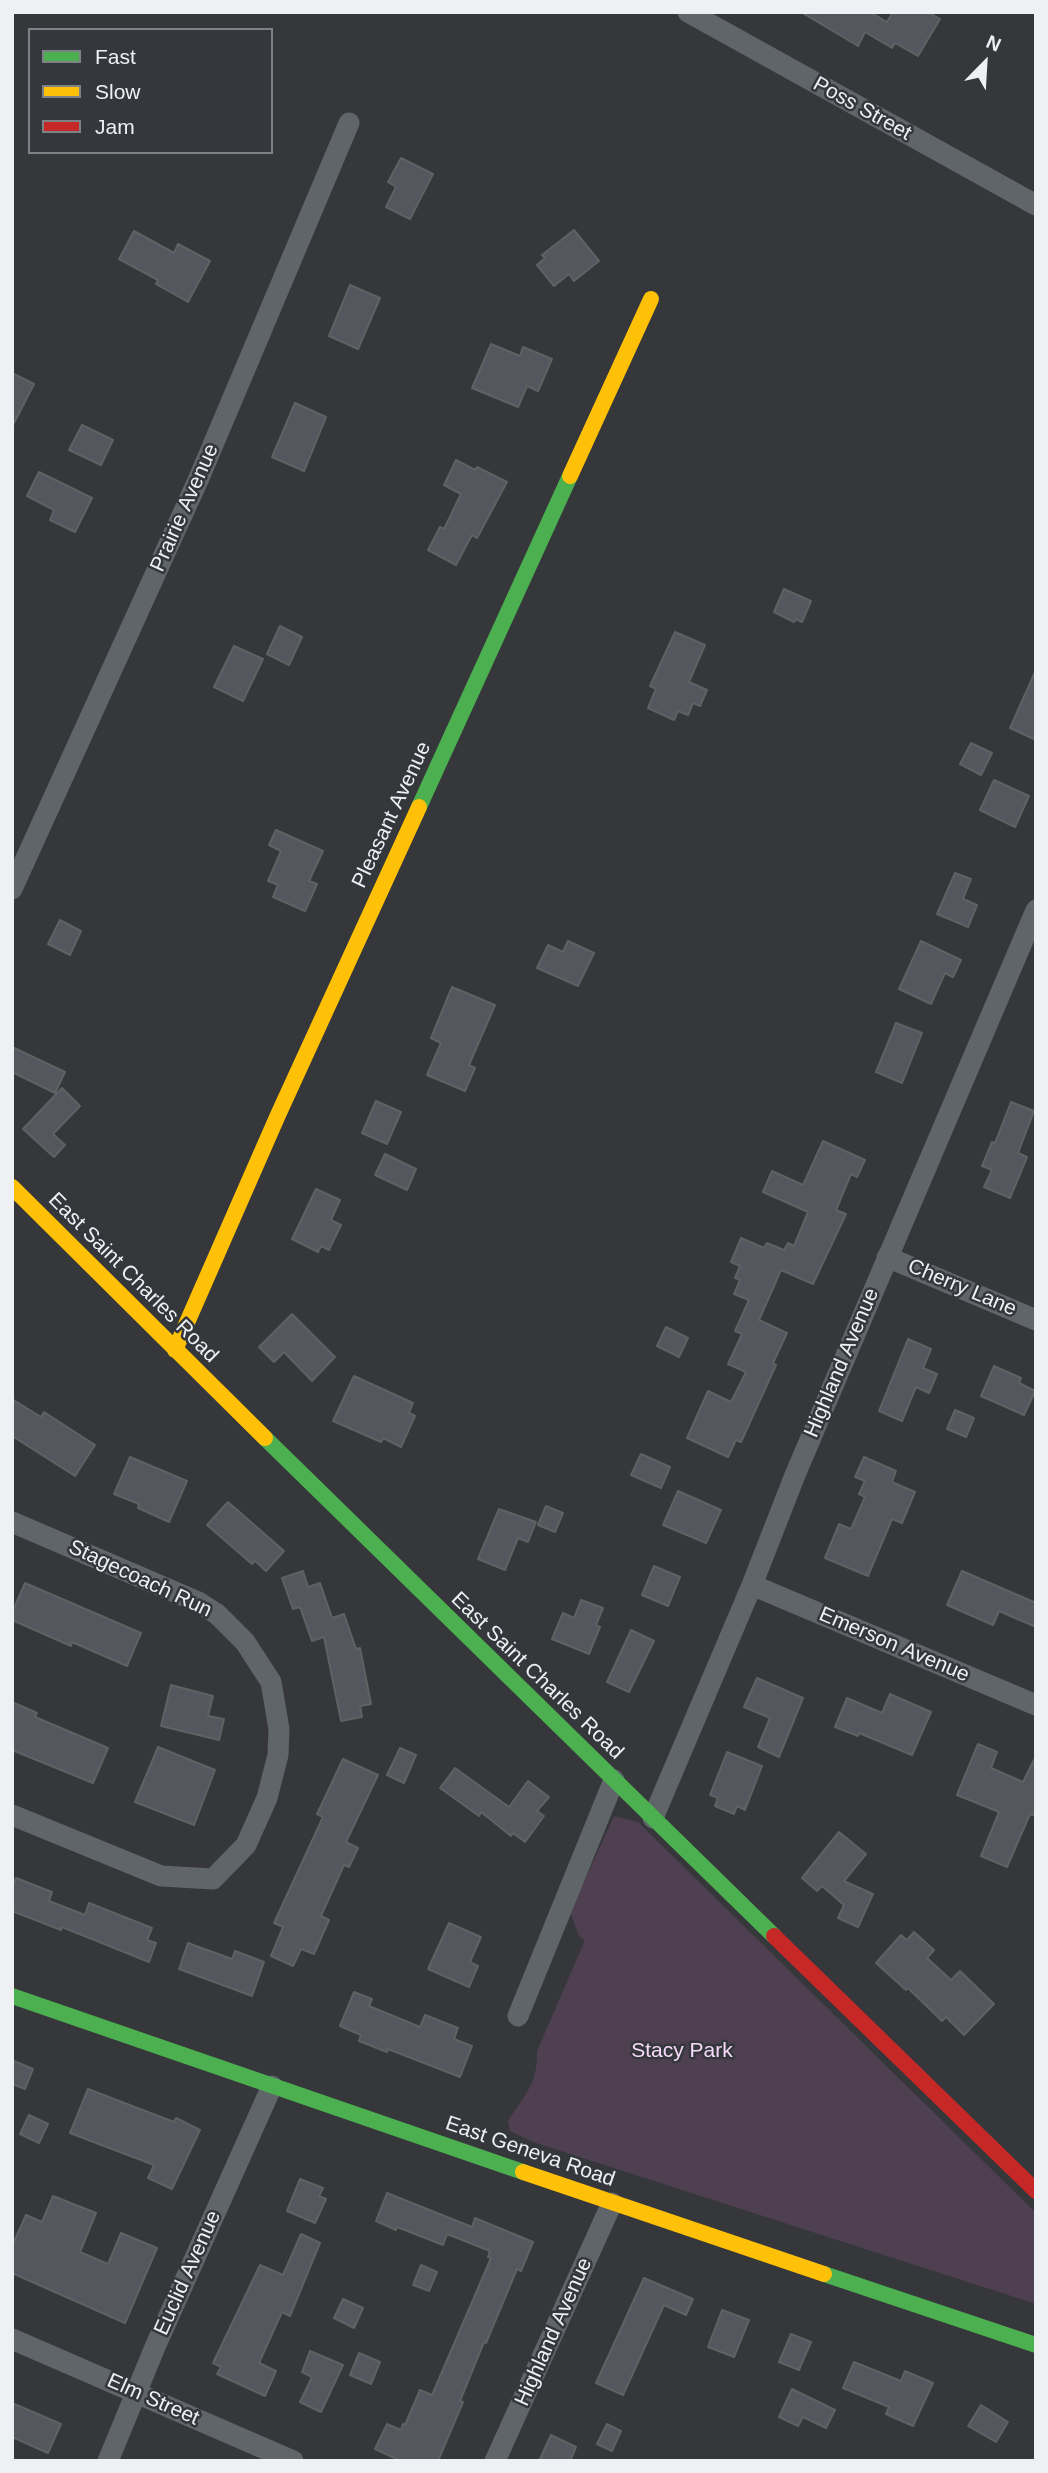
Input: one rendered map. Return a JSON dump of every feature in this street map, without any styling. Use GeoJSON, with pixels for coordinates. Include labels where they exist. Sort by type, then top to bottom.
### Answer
{"type":"FeatureCollection","features":[{"type":"Feature","properties":{"kind":"street","name":"Poss Street"},"geometry":{"type":"LineString","coordinates":[[688,12],[1036,205]]}},
{"type":"Feature","properties":{"kind":"street","name":"Prairie Avenue"},"geometry":{"type":"LineString","coordinates":[[12,889],[199,478],[349,123]]}},
{"type":"Feature","properties":{"kind":"street","name":"Pleasant Avenue"},"geometry":{"type":"LineString","coordinates":[[175,1350],[278,1115],[651,299]]}},
{"type":"Feature","properties":{"kind":"street","name":"Highland Avenue"},"geometry":{"type":"LineString","coordinates":[[653,1818],[752,1586],[794,1475],[1036,910]]}},
{"type":"Feature","properties":{"kind":"street","name":"East Saint Charles Road"},"geometry":{"type":"LineString","coordinates":[[12,1187],[175,1350],[1036,2192]]}},
{"type":"Feature","properties":{"kind":"street","name":"Cherry Lane"},"geometry":{"type":"LineString","coordinates":[[887,1257],[1036,1320]]}},
{"type":"Feature","properties":{"kind":"street","name":"Stagecoach Run"},"geometry":{"type":"LineString","coordinates":[[12,1522],[198,1602],[216,1614],[245,1642],[271,1682],[279,1729],[277,1764],[267,1798],[246,1845],[213,1879],[161,1876],[12,1815]]}},
{"type":"Feature","properties":{"kind":"street","name":"Emerson Avenue"},"geometry":{"type":"LineString","coordinates":[[752,1586],[1036,1705]]}},
{"type":"Feature","properties":{"kind":"street"},"geometry":{"type":"LineString","coordinates":[[518,2016],[614,1780]]}},
{"type":"Feature","properties":{"kind":"street","name":"East Geneva Road"},"geometry":{"type":"LineString","coordinates":[[12,1997],[612,2203],[1032,2338]]}},
{"type":"Feature","properties":{"kind":"street","name":"Euclid Avenue"},"geometry":{"type":"LineString","coordinates":[[108,2461],[272,2086]]}},
{"type":"Feature","properties":{"kind":"street","name":"Highland Avenue"},"geometry":{"type":"LineString","coordinates":[[495,2461],[612,2203]]}},
{"type":"Feature","properties":{"kind":"street","name":"Elm Street"},"geometry":{"type":"LineString","coordinates":[[12,2339],[293,2461]]}},
{"type":"Feature","properties":{"kind":"green space","name":"Stacy Park"},"geometry":{"type":"Polygon","coordinates":[[[614,1816],[638,1822],[1036,2213],[1036,2304],[533,2142],[510,2131],[508,2121],[532,2081],[537,2051],[585,1940],[579,1936],[570,1912],[614,1816]]]}},
{"type":"Feature","properties":{"kind":"building"},"geometry":{"type":"Polygon","coordinates":[[[801,12],[870,12],[887,22],[893,12],[928,12],[940,19],[918,56],[895,43],[892,48],[865,32],[858,46],[801,12]]]}},
{"type":"Feature","properties":{"kind":"building"},"geometry":{"type":"Polygon","coordinates":[[[401,158],[433,174],[410,219],[386,207],[396,187],[388,182],[401,158]]]}},
{"type":"Feature","properties":{"kind":"building"},"geometry":{"type":"Polygon","coordinates":[[[574,230],[599,261],[574,281],[569,274],[554,286],[537,265],[545,258],[542,255],[574,230]]]}},
{"type":"Feature","properties":{"kind":"building"},"geometry":{"type":"Polygon","coordinates":[[[134,231],[174,253],[178,244],[210,261],[188,302],[156,284],[158,280],[119,259],[134,231]]]}},
{"type":"Feature","properties":{"kind":"building"},"geometry":{"type":"Polygon","coordinates":[[[350,285],[380,298],[358,349],[329,336],[350,285]]]}},
{"type":"Feature","properties":{"kind":"building"},"geometry":{"type":"Polygon","coordinates":[[[491,344],[520,356],[523,347],[552,359],[538,391],[527,386],[518,407],[472,388],[491,344]]]}},
{"type":"Feature","properties":{"kind":"building"},"geometry":{"type":"Polygon","coordinates":[[[12,373],[34,384],[12,427],[12,373]]]}},
{"type":"Feature","properties":{"kind":"building"},"geometry":{"type":"Polygon","coordinates":[[[295,403],[326,417],[304,471],[272,457],[295,403]]]}},
{"type":"Feature","properties":{"kind":"building"},"geometry":{"type":"Polygon","coordinates":[[[82,425],[113,440],[101,465],[69,450],[82,425]]]}},
{"type":"Feature","properties":{"kind":"building"},"geometry":{"type":"Polygon","coordinates":[[[456,460],[507,482],[477,538],[472,535],[456,565],[428,550],[440,527],[444,529],[461,494],[444,485],[456,460]]]}},
{"type":"Feature","properties":{"kind":"building"},"geometry":{"type":"Polygon","coordinates":[[[39,472],[92,498],[75,532],[50,520],[54,510],[27,496],[39,472]]]}},
{"type":"Feature","properties":{"kind":"building"},"geometry":{"type":"Polygon","coordinates":[[[784,589],[811,601],[802,622],[796,619],[794,622],[774,612],[784,589]]]}},
{"type":"Feature","properties":{"kind":"building"},"geometry":{"type":"Polygon","coordinates":[[[280,626],[302,637],[289,665],[267,654],[280,626]]]}},
{"type":"Feature","properties":{"kind":"building"},"geometry":{"type":"Polygon","coordinates":[[[675,632],[705,645],[689,682],[707,690],[700,706],[693,703],[688,715],[678,711],[674,720],[648,708],[656,689],[650,686],[675,632]]]}},
{"type":"Feature","properties":{"kind":"building"},"geometry":{"type":"Polygon","coordinates":[[[234,646],[263,659],[243,701],[214,687],[234,646]]]}},
{"type":"Feature","properties":{"kind":"building"},"geometry":{"type":"Polygon","coordinates":[[[1036,670],[1036,740],[1010,728],[1036,670]]]}},
{"type":"Feature","properties":{"kind":"building"},"geometry":{"type":"Polygon","coordinates":[[[971,743],[992,753],[981,775],[960,764],[971,743]]]}},
{"type":"Feature","properties":{"kind":"building"},"geometry":{"type":"Polygon","coordinates":[[[994,780],[1029,796],[1015,827],[980,810],[994,780]]]}},
{"type":"Feature","properties":{"kind":"building"},"geometry":{"type":"Polygon","coordinates":[[[276,830],[323,851],[309,881],[317,884],[305,911],[273,897],[278,885],[268,881],[281,851],[269,845],[276,830]]]}},
{"type":"Feature","properties":{"kind":"building"},"geometry":{"type":"Polygon","coordinates":[[[955,873],[971,879],[963,899],[977,905],[968,927],[937,914],[955,873]]]}},
{"type":"Feature","properties":{"kind":"building"},"geometry":{"type":"Polygon","coordinates":[[[60,920],[81,931],[70,955],[48,944],[60,920]]]}},
{"type":"Feature","properties":{"kind":"building"},"geometry":{"type":"Polygon","coordinates":[[[568,941],[594,953],[578,986],[537,968],[548,945],[563,952],[568,941]]]}},
{"type":"Feature","properties":{"kind":"building"},"geometry":{"type":"Polygon","coordinates":[[[921,941],[961,960],[953,977],[945,973],[931,1004],[899,989],[921,941]]]}},
{"type":"Feature","properties":{"kind":"building"},"geometry":{"type":"Polygon","coordinates":[[[452,987],[495,1005],[469,1065],[475,1068],[465,1091],[427,1075],[441,1043],[431,1038],[452,987]]]}},
{"type":"Feature","properties":{"kind":"building"},"geometry":{"type":"Polygon","coordinates":[[[896,1023],[922,1033],[902,1083],[876,1072],[896,1023]]]}},
{"type":"Feature","properties":{"kind":"building"},"geometry":{"type":"Polygon","coordinates":[[[12,1047],[65,1072],[55,1093],[12,1072],[12,1047]]]}},
{"type":"Feature","properties":{"kind":"building"},"geometry":{"type":"Polygon","coordinates":[[[62,1088],[80,1106],[53,1134],[65,1145],[54,1157],[23,1129],[62,1088]]]}},
{"type":"Feature","properties":{"kind":"building"},"geometry":{"type":"Polygon","coordinates":[[[376,1101],[401,1112],[387,1144],[362,1133],[376,1101]]]}},
{"type":"Feature","properties":{"kind":"building"},"geometry":{"type":"Polygon","coordinates":[[[1011,1102],[1034,1111],[1018,1153],[1027,1157],[1010,1198],[984,1187],[992,1170],[982,1166],[992,1142],[995,1143],[1011,1102]]]}},
{"type":"Feature","properties":{"kind":"building"},"geometry":{"type":"Polygon","coordinates":[[[823,1141],[865,1160],[857,1177],[851,1174],[836,1210],[846,1214],[813,1284],[781,1270],[759,1320],[787,1333],[773,1363],[776,1365],[741,1442],[736,1440],[728,1457],[687,1438],[708,1391],[731,1402],[746,1372],[728,1364],[742,1334],[735,1331],[749,1300],[734,1294],[740,1280],[735,1278],[740,1266],[731,1262],[741,1238],[764,1248],[767,1243],[784,1250],[788,1243],[794,1246],[808,1212],[763,1192],[772,1171],[803,1185],[823,1141]]]}},
{"type":"Feature","properties":{"kind":"building"},"geometry":{"type":"Polygon","coordinates":[[[385,1154],[416,1169],[407,1190],[375,1175],[385,1154]]]}},
{"type":"Feature","properties":{"kind":"building"},"geometry":{"type":"Polygon","coordinates":[[[316,1189],[340,1200],[331,1220],[341,1225],[329,1250],[321,1246],[318,1252],[292,1239],[316,1189]]]}},
{"type":"Feature","properties":{"kind":"building"},"geometry":{"type":"Polygon","coordinates":[[[292,1314],[335,1357],[312,1381],[284,1352],[274,1362],[259,1347],[292,1314]]]}},
{"type":"Feature","properties":{"kind":"building"},"geometry":{"type":"Polygon","coordinates":[[[666,1327],[688,1338],[679,1357],[657,1346],[666,1327]]]}},
{"type":"Feature","properties":{"kind":"building"},"geometry":{"type":"Polygon","coordinates":[[[908,1339],[931,1349],[923,1368],[937,1374],[929,1393],[916,1387],[902,1421],[879,1411],[908,1339]]]}},
{"type":"Feature","properties":{"kind":"building"},"geometry":{"type":"Polygon","coordinates":[[[994,1366],[1021,1378],[1019,1383],[1035,1391],[1024,1415],[981,1396],[994,1366]]]}},
{"type":"Feature","properties":{"kind":"building"},"geometry":{"type":"Polygon","coordinates":[[[354,1376],[413,1403],[409,1413],[415,1416],[401,1447],[383,1438],[381,1442],[333,1421],[354,1376]]]}},
{"type":"Feature","properties":{"kind":"building"},"geometry":{"type":"Polygon","coordinates":[[[12,1399],[41,1417],[44,1412],[95,1445],[75,1476],[12,1436],[12,1399]]]}},
{"type":"Feature","properties":{"kind":"building"},"geometry":{"type":"Polygon","coordinates":[[[955,1410],[974,1418],[966,1437],[947,1429],[955,1410]]]}},
{"type":"Feature","properties":{"kind":"building"},"geometry":{"type":"Polygon","coordinates":[[[641,1454],[670,1467],[661,1488],[631,1475],[641,1454]]]}},
{"type":"Feature","properties":{"kind":"building"},"geometry":{"type":"Polygon","coordinates":[[[130,1457],[187,1481],[169,1522],[138,1508],[139,1504],[114,1494],[130,1457]]]}},
{"type":"Feature","properties":{"kind":"building"},"geometry":{"type":"Polygon","coordinates":[[[864,1457],[896,1471],[892,1482],[915,1492],[902,1523],[892,1519],[868,1576],[825,1558],[839,1524],[851,1529],[865,1497],[859,1494],[865,1481],[855,1477],[864,1457]]]}},
{"type":"Feature","properties":{"kind":"building"},"geometry":{"type":"Polygon","coordinates":[[[678,1491],[721,1510],[706,1543],[663,1525],[678,1491]]]}},
{"type":"Feature","properties":{"kind":"building"},"geometry":{"type":"Polygon","coordinates":[[[228,1502],[284,1551],[266,1571],[255,1561],[252,1564],[207,1525],[228,1502]]]}},
{"type":"Feature","properties":{"kind":"building"},"geometry":{"type":"Polygon","coordinates":[[[546,1506],[563,1513],[555,1532],[538,1525],[546,1506]]]}},
{"type":"Feature","properties":{"kind":"building"},"geometry":{"type":"Polygon","coordinates":[[[499,1509],[536,1522],[528,1542],[518,1538],[505,1570],[478,1559],[499,1509]]]}},
{"type":"Feature","properties":{"kind":"building"},"geometry":{"type":"Polygon","coordinates":[[[654,1566],[680,1577],[668,1606],[642,1595],[654,1566]]]}},
{"type":"Feature","properties":{"kind":"building"},"geometry":{"type":"Polygon","coordinates":[[[303,1571],[308,1587],[320,1583],[332,1618],[344,1614],[356,1649],[360,1648],[371,1704],[360,1706],[362,1717],[341,1721],[324,1637],[312,1641],[300,1607],[293,1609],[282,1578],[303,1571]]]}},
{"type":"Feature","properties":{"kind":"building"},"geometry":{"type":"Polygon","coordinates":[[[962,1571],[1036,1603],[1036,1627],[999,1611],[993,1625],[947,1605],[962,1571]]]}},
{"type":"Feature","properties":{"kind":"building"},"geometry":{"type":"Polygon","coordinates":[[[25,1583],[141,1633],[127,1666],[72,1642],[71,1646],[12,1620],[12,1613],[25,1583]]]}},
{"type":"Feature","properties":{"kind":"building"},"geometry":{"type":"Polygon","coordinates":[[[581,1600],[603,1608],[596,1625],[600,1627],[589,1654],[552,1639],[563,1613],[574,1618],[581,1600]]]}},
{"type":"Feature","properties":{"kind":"building"},"geometry":{"type":"Polygon","coordinates":[[[631,1630],[654,1641],[629,1692],[607,1682],[631,1630]]]}},
{"type":"Feature","properties":{"kind":"building"},"geometry":{"type":"Polygon","coordinates":[[[757,1678],[803,1698],[779,1757],[758,1747],[770,1718],[744,1707],[757,1678]]]}},
{"type":"Feature","properties":{"kind":"building"},"geometry":{"type":"Polygon","coordinates":[[[171,1685],[213,1696],[208,1716],[224,1719],[219,1740],[161,1726],[171,1685]]]}},
{"type":"Feature","properties":{"kind":"building"},"geometry":{"type":"Polygon","coordinates":[[[890,1694],[931,1712],[912,1755],[859,1733],[858,1736],[835,1727],[847,1698],[882,1713],[890,1694]]]}},
{"type":"Feature","properties":{"kind":"building"},"geometry":{"type":"Polygon","coordinates":[[[12,1702],[37,1713],[35,1717],[108,1748],[93,1783],[12,1750],[12,1702]]]}},
{"type":"Feature","properties":{"kind":"building"},"geometry":{"type":"Polygon","coordinates":[[[978,1744],[997,1752],[991,1768],[1023,1782],[1036,1756],[1036,1816],[1030,1814],[1007,1867],[981,1856],[999,1812],[957,1795],[978,1744]]]}},
{"type":"Feature","properties":{"kind":"building"},"geometry":{"type":"Polygon","coordinates":[[[158,1747],[215,1770],[194,1825],[135,1802],[158,1747]]]}},
{"type":"Feature","properties":{"kind":"building"},"geometry":{"type":"Polygon","coordinates":[[[400,1748],[416,1755],[404,1783],[387,1775],[400,1748]]]}},
{"type":"Feature","properties":{"kind":"building"},"geometry":{"type":"Polygon","coordinates":[[[727,1752],[762,1766],[745,1810],[737,1806],[734,1814],[715,1806],[718,1798],[710,1795],[727,1752]]]}},
{"type":"Feature","properties":{"kind":"building"},"geometry":{"type":"Polygon","coordinates":[[[343,1759],[378,1775],[346,1842],[358,1848],[349,1867],[344,1865],[321,1916],[329,1920],[314,1954],[301,1949],[293,1966],[271,1956],[283,1927],[274,1923],[323,1817],[317,1814],[343,1759]]]}},
{"type":"Feature","properties":{"kind":"building"},"geometry":{"type":"Polygon","coordinates":[[[455,1768],[509,1807],[528,1781],[549,1797],[537,1811],[544,1816],[525,1842],[513,1833],[511,1836],[481,1812],[479,1816],[440,1788],[455,1768]]]}},
{"type":"Feature","properties":{"kind":"building"},"geometry":{"type":"Polygon","coordinates":[[[839,1832],[866,1854],[844,1881],[873,1894],[858,1927],[838,1918],[844,1905],[822,1886],[817,1891],[802,1878],[839,1832]]]}},
{"type":"Feature","properties":{"kind":"building"},"geometry":{"type":"Polygon","coordinates":[[[16,1878],[52,1892],[49,1901],[85,1915],[89,1903],[152,1928],[147,1940],[156,1943],[149,1962],[62,1927],[61,1930],[12,1911],[12,1887],[16,1878]]]}},
{"type":"Feature","properties":{"kind":"building"},"geometry":{"type":"Polygon","coordinates":[[[449,1923],[481,1937],[470,1962],[478,1966],[469,1987],[428,1969],[449,1923]]]}},
{"type":"Feature","properties":{"kind":"building"},"geometry":{"type":"Polygon","coordinates":[[[914,1932],[934,1950],[927,1958],[951,1980],[960,1971],[994,2004],[964,2035],[946,2017],[942,2021],[908,1988],[906,1990],[876,1963],[901,1935],[907,1940],[914,1932]]]}},
{"type":"Feature","properties":{"kind":"building"},"geometry":{"type":"Polygon","coordinates":[[[188,1943],[232,1959],[235,1951],[264,1962],[252,1996],[179,1969],[188,1943]]]}},
{"type":"Feature","properties":{"kind":"building"},"geometry":{"type":"Polygon","coordinates":[[[354,1992],[372,1999],[369,2006],[420,2027],[425,2015],[458,2028],[454,2039],[472,2046],[460,2077],[388,2049],[387,2052],[359,2041],[361,2035],[340,2026],[354,1992]]]}},
{"type":"Feature","properties":{"kind":"building"},"geometry":{"type":"Polygon","coordinates":[[[12,2060],[33,2069],[25,2089],[12,2084],[12,2060]]]}},
{"type":"Feature","properties":{"kind":"building"},"geometry":{"type":"Polygon","coordinates":[[[88,2089],[174,2122],[176,2118],[200,2130],[172,2189],[148,2178],[154,2165],[70,2133],[88,2089]]]}},
{"type":"Feature","properties":{"kind":"building"},"geometry":{"type":"Polygon","coordinates":[[[29,2115],[48,2124],[39,2143],[20,2134],[29,2115]]]}},
{"type":"Feature","properties":{"kind":"building"},"geometry":{"type":"Polygon","coordinates":[[[300,2179],[323,2188],[319,2196],[326,2199],[315,2223],[287,2211],[300,2179]]]}},
{"type":"Feature","properties":{"kind":"building"},"geometry":{"type":"Polygon","coordinates":[[[387,2193],[472,2227],[475,2218],[533,2242],[521,2271],[517,2269],[486,2343],[484,2342],[438,2461],[401,2461],[375,2449],[387,2424],[401,2430],[403,2424],[405,2425],[420,2390],[432,2395],[491,2258],[488,2257],[490,2251],[447,2234],[443,2245],[376,2221],[387,2193]]]}},
{"type":"Feature","properties":{"kind":"building"},"geometry":{"type":"Polygon","coordinates":[[[53,2196],[96,2213],[80,2252],[108,2264],[121,2233],[157,2248],[125,2323],[12,2273],[12,2246],[26,2215],[42,2222],[53,2196]]]}},
{"type":"Feature","properties":{"kind":"building"},"geometry":{"type":"Polygon","coordinates":[[[301,2234],[320,2243],[290,2316],[282,2312],[259,2363],[276,2371],[265,2396],[217,2374],[221,2367],[213,2363],[260,2265],[283,2275],[301,2234]]]}},
{"type":"Feature","properties":{"kind":"building"},"geometry":{"type":"Polygon","coordinates":[[[421,2265],[437,2272],[429,2291],[413,2285],[421,2265]]]}},
{"type":"Feature","properties":{"kind":"building"},"geometry":{"type":"Polygon","coordinates":[[[644,2278],[693,2299],[686,2315],[664,2305],[623,2395],[596,2383],[644,2278]]]}},
{"type":"Feature","properties":{"kind":"building"},"geometry":{"type":"Polygon","coordinates":[[[343,2299],[363,2308],[354,2328],[334,2318],[343,2299]]]}},
{"type":"Feature","properties":{"kind":"building"},"geometry":{"type":"Polygon","coordinates":[[[722,2310],[749,2320],[734,2357],[708,2347],[722,2310]]]}},
{"type":"Feature","properties":{"kind":"building"},"geometry":{"type":"Polygon","coordinates":[[[791,2334],[811,2342],[799,2370],[779,2362],[791,2334]]]}},
{"type":"Feature","properties":{"kind":"building"},"geometry":{"type":"Polygon","coordinates":[[[310,2351],[343,2365],[321,2412],[300,2402],[312,2377],[302,2372],[310,2351]]]}},
{"type":"Feature","properties":{"kind":"building"},"geometry":{"type":"Polygon","coordinates":[[[359,2353],[380,2362],[371,2384],[350,2375],[359,2353]]]}},
{"type":"Feature","properties":{"kind":"building"},"geometry":{"type":"Polygon","coordinates":[[[854,2362],[901,2381],[905,2371],[933,2383],[913,2426],[886,2414],[889,2407],[843,2388],[854,2362]]]}},
{"type":"Feature","properties":{"kind":"building"},"geometry":{"type":"Polygon","coordinates":[[[792,2389],[835,2410],[826,2428],[803,2417],[798,2426],[779,2417],[792,2389]]]}},
{"type":"Feature","properties":{"kind":"building"},"geometry":{"type":"Polygon","coordinates":[[[12,2403],[61,2424],[48,2453],[12,2437],[12,2403]]]}},
{"type":"Feature","properties":{"kind":"building"},"geometry":{"type":"Polygon","coordinates":[[[981,2405],[1008,2422],[996,2442],[968,2426],[981,2405]]]}},
{"type":"Feature","properties":{"kind":"building"},"geometry":{"type":"Polygon","coordinates":[[[607,2424],[621,2431],[612,2451],[597,2444],[607,2424]]]}},
{"type":"Feature","properties":{"kind":"building"},"geometry":{"type":"Polygon","coordinates":[[[551,2435],[576,2447],[570,2461],[539,2461],[551,2435]]]}},
{"type":"Feature","properties":{"kind":"traffic: fast"},"geometry":{"type":"LineString","coordinates":[[419,807],[570,476]]}},
{"type":"Feature","properties":{"kind":"traffic: fast"},"geometry":{"type":"LineString","coordinates":[[265,1438],[774,1936]]}},
{"type":"Feature","properties":{"kind":"traffic: fast"},"geometry":{"type":"LineString","coordinates":[[12,1996],[523,2172]]}},
{"type":"Feature","properties":{"kind":"traffic: fast"},"geometry":{"type":"LineString","coordinates":[[824,2274],[1036,2345]]}},
{"type":"Feature","properties":{"kind":"traffic: slow"},"geometry":{"type":"LineString","coordinates":[[570,476],[651,299]]}},
{"type":"Feature","properties":{"kind":"traffic: slow"},"geometry":{"type":"LineString","coordinates":[[175,1350],[278,1115],[419,807]]}},
{"type":"Feature","properties":{"kind":"traffic: slow"},"geometry":{"type":"LineString","coordinates":[[12,1187],[265,1438]]}},
{"type":"Feature","properties":{"kind":"traffic: slow"},"geometry":{"type":"LineString","coordinates":[[523,2172],[824,2274]]}},
{"type":"Feature","properties":{"kind":"traffic: jam"},"geometry":{"type":"LineString","coordinates":[[774,1936],[1036,2191]]}}]}
